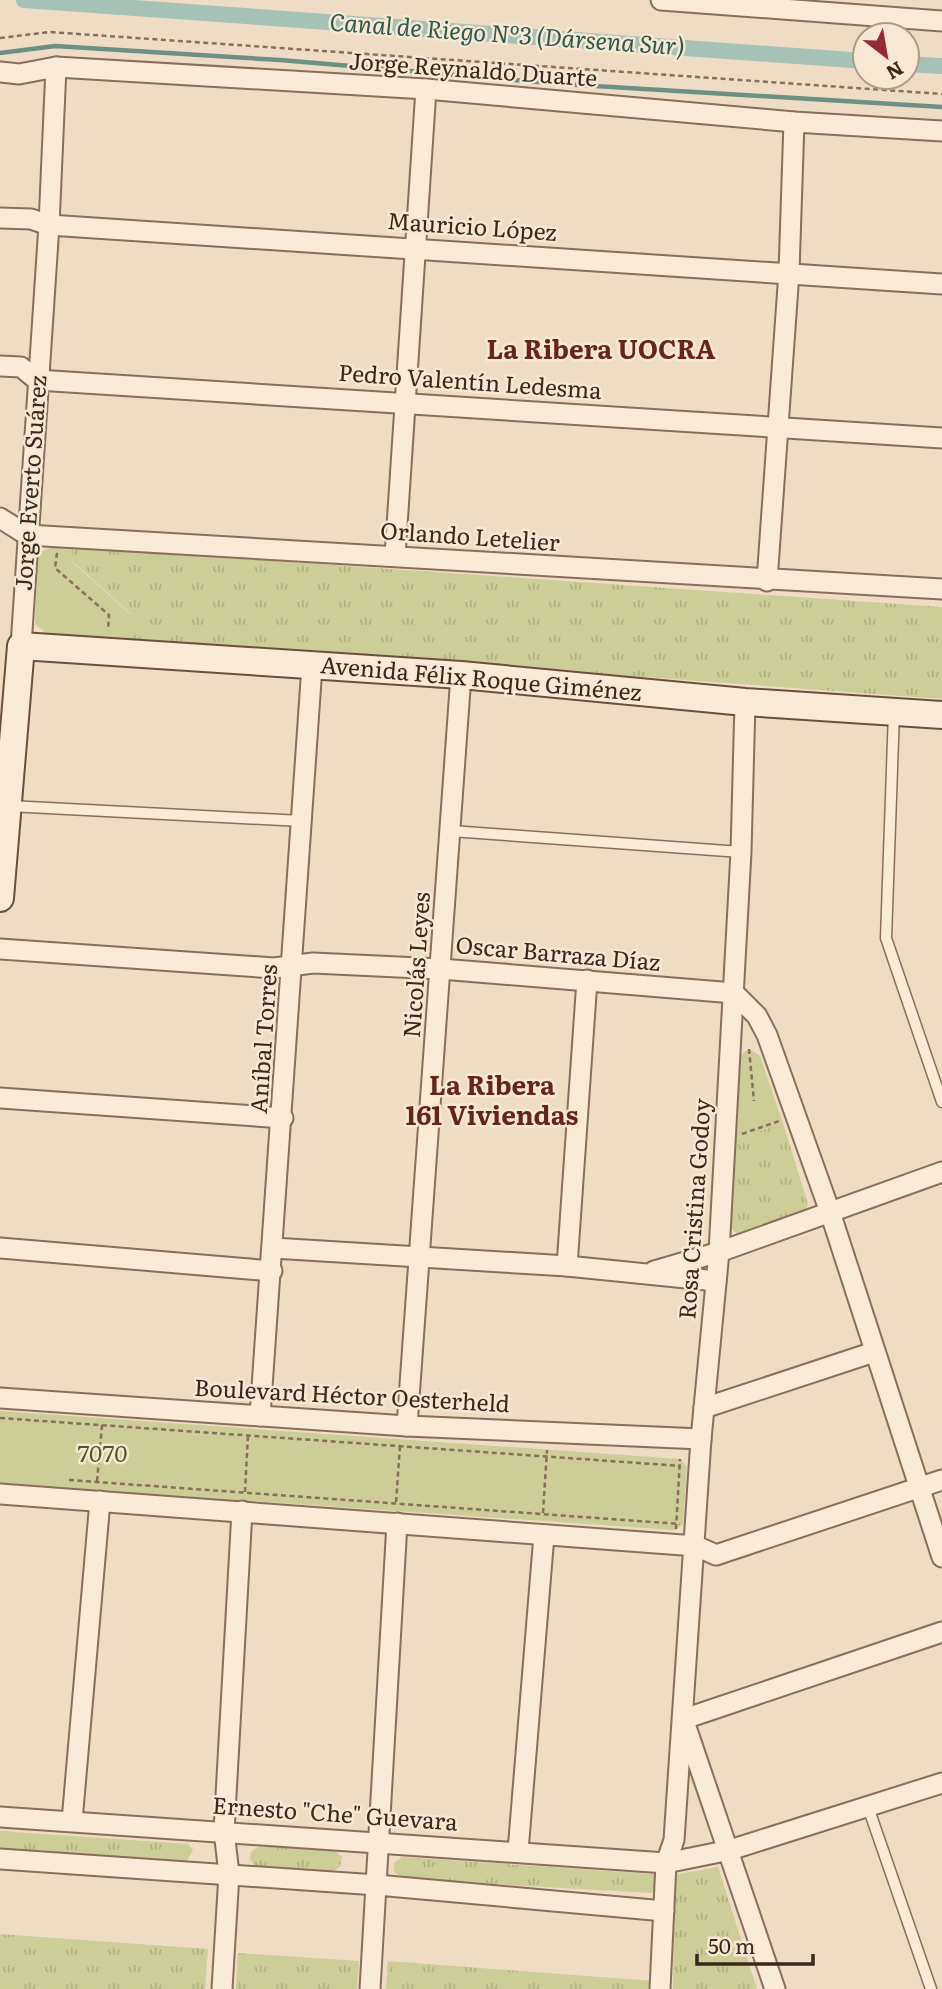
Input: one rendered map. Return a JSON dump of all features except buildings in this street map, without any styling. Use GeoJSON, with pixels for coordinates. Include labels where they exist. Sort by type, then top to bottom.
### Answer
{"type":"FeatureCollection","features":[{"type":"Feature","properties":{"kind":"street"},"geometry":{"type":"LineString","coordinates":[[661,0],[942,21]]}},
{"type":"Feature","properties":{"kind":"street","name":"Jorge Reynaldo Duarte"},"geometry":{"type":"LineString","coordinates":[[0,72],[19,74],[56,67],[426,89],[794,122],[942,131]]}},
{"type":"Feature","properties":{"kind":"street","name":"Jorge Everto Suárez"},"geometry":{"type":"LineString","coordinates":[[0,898],[9,676],[20,646],[49,225],[56,67]]}},
{"type":"Feature","properties":{"kind":"street"},"geometry":{"type":"LineString","coordinates":[[395,556],[426,89]]}},
{"type":"Feature","properties":{"kind":"street"},"geometry":{"type":"LineString","coordinates":[[767,581],[789,272],[794,122]]}},
{"type":"Feature","properties":{"kind":"street","name":"Mauricio López"},"geometry":{"type":"LineString","coordinates":[[0,218],[31,219],[49,225],[416,247],[942,284]]}},
{"type":"Feature","properties":{"kind":"street","name":"Pedro Valentín Ledesma"},"geometry":{"type":"LineString","coordinates":[[0,366],[21,367],[37,380],[405,401],[942,438]]}},
{"type":"Feature","properties":{"kind":"street"},"geometry":{"type":"LineString","coordinates":[[0,517],[27,535]]}},
{"type":"Feature","properties":{"kind":"street","name":"Orlando Letelier"},"geometry":{"type":"LineString","coordinates":[[27,535],[767,581],[942,589]]}},
{"type":"Feature","properties":{"kind":"street","name":"Avenida Félix Roque Giménez"},"geometry":{"type":"LineString","coordinates":[[20,646],[461,675],[745,702],[942,715]]}},
{"type":"Feature","properties":{"kind":"street","name":"Aníbal Torres"},"geometry":{"type":"LineString","coordinates":[[254,1422],[272,1271],[312,666]]}},
{"type":"Feature","properties":{"kind":"street","name":"Nicolás Leyes"},"geometry":{"type":"LineString","coordinates":[[404,1433],[421,1258],[461,675]]}},
{"type":"Feature","properties":{"kind":"street","name":"Rosa Cristina Godoy"},"geometry":{"type":"LineString","coordinates":[[660,1989],[666,1863],[674,1840],[696,1546],[701,1439],[719,1252],[741,852],[745,702]]}},
{"type":"Feature","properties":{"kind":"street","name":"Oscar Barraza Díaz"},"geometry":{"type":"LineString","coordinates":[[0,949],[274,968],[294,965],[441,969],[734,993]]}},
{"type":"Feature","properties":{"kind":"street"},"geometry":{"type":"LineString","coordinates":[[567,1266],[587,980]]}},
{"type":"Feature","properties":{"kind":"street"},"geometry":{"type":"LineString","coordinates":[[734,993],[757,1016],[767,1035],[830,1212],[942,1557]]}},
{"type":"Feature","properties":{"kind":"street"},"geometry":{"type":"LineString","coordinates":[[0,1098],[283,1118]]}},
{"type":"Feature","properties":{"kind":"street"},"geometry":{"type":"LineString","coordinates":[[643,1274],[719,1252],[942,1172]]}},
{"type":"Feature","properties":{"kind":"street"},"geometry":{"type":"LineString","coordinates":[[0,1248],[272,1271]]}},
{"type":"Feature","properties":{"kind":"street"},"geometry":{"type":"LineString","coordinates":[[273,1248],[567,1266],[716,1281]]}},
{"type":"Feature","properties":{"kind":"street"},"geometry":{"type":"LineString","coordinates":[[704,1408],[874,1352]]}},
{"type":"Feature","properties":{"kind":"street","name":"Boulevard Héctor Oesterheld"},"geometry":{"type":"LineString","coordinates":[[0,1398],[404,1433],[701,1439]]}},
{"type":"Feature","properties":{"kind":"street"},"geometry":{"type":"LineString","coordinates":[[0,1494],[97,1491],[396,1512],[696,1546],[716,1555],[942,1480]]}},
{"type":"Feature","properties":{"kind":"street"},"geometry":{"type":"LineString","coordinates":[[72,1821],[97,1491]]}},
{"type":"Feature","properties":{"kind":"street"},"geometry":{"type":"LineString","coordinates":[[222,1989],[229,1874],[224,1831],[243,1501]]}},
{"type":"Feature","properties":{"kind":"street"},"geometry":{"type":"LineString","coordinates":[[370,1989],[396,1512]]}},
{"type":"Feature","properties":{"kind":"street"},"geometry":{"type":"LineString","coordinates":[[517,1851],[543,1528]]}},
{"type":"Feature","properties":{"kind":"street"},"geometry":{"type":"LineString","coordinates":[[775,1989],[684,1719],[942,1632]]}},
{"type":"Feature","properties":{"kind":"street","name":"Ernesto \"Che\" Guevara"},"geometry":{"type":"LineString","coordinates":[[0,1818],[376,1841],[666,1863],[730,1850],[942,1783]]}},
{"type":"Feature","properties":{"kind":"street"},"geometry":{"type":"LineString","coordinates":[[0,1859],[377,1885],[664,1911]]}},
{"type":"Feature","properties":{"kind":"lane"},"geometry":{"type":"LineString","coordinates":[[894,712],[886,939],[942,1102]]}},
{"type":"Feature","properties":{"kind":"lane"},"geometry":{"type":"LineString","coordinates":[[4,821],[303,821]]}},
{"type":"Feature","properties":{"kind":"lane"},"geometry":{"type":"LineString","coordinates":[[451,831],[741,852]]}},
{"type":"Feature","properties":{"kind":"lane"},"geometry":{"type":"LineString","coordinates":[[868,1807],[931,1989]]}},
{"type":"Feature","properties":{"kind":"path"},"geometry":{"type":"LineString","coordinates":[[0,38],[50,32],[942,94]]}},
{"type":"Feature","properties":{"kind":"path"},"geometry":{"type":"LineString","coordinates":[[58,546],[55,568],[109,615],[107,638]]}},
{"type":"Feature","properties":{"kind":"path"},"geometry":{"type":"LineString","coordinates":[[749,1049],[754,1101]]}},
{"type":"Feature","properties":{"kind":"path"},"geometry":{"type":"LineString","coordinates":[[734,1137],[782,1120]]}},
{"type":"Feature","properties":{"kind":"path"},"geometry":{"type":"LineString","coordinates":[[0,1418],[687,1467]]}},
{"type":"Feature","properties":{"kind":"path"},"geometry":{"type":"LineString","coordinates":[[97,1491],[102,1418]]}},
{"type":"Feature","properties":{"kind":"path"},"geometry":{"type":"LineString","coordinates":[[243,1501],[248,1435],[254,1422]]}},
{"type":"Feature","properties":{"kind":"path"},"geometry":{"type":"LineString","coordinates":[[396,1512],[400,1446],[404,1433]]}},
{"type":"Feature","properties":{"kind":"path"},"geometry":{"type":"LineString","coordinates":[[543,1528],[547,1450]]}},
{"type":"Feature","properties":{"kind":"path"},"geometry":{"type":"LineString","coordinates":[[676,1530],[680,1459]]}},
{"type":"Feature","properties":{"kind":"path"},"geometry":{"type":"LineString","coordinates":[[69,1480],[97,1491],[396,1512],[543,1514],[683,1524]]}},
{"type":"Feature","properties":{"kind":"green space"},"geometry":{"type":"Polygon","coordinates":[[[54,546],[72,547],[72,562],[131,615],[130,639],[47,634],[35,624],[38,553],[54,546]]]}},
{"type":"Feature","properties":{"kind":"green space"},"geometry":{"type":"Polygon","coordinates":[[[72,547],[942,607],[942,699],[130,639],[131,614],[72,561],[72,547]]]}},
{"type":"Feature","properties":{"kind":"green space"},"geometry":{"type":"Polygon","coordinates":[[[749,1049],[760,1056],[783,1123],[734,1139],[740,1055],[749,1049]]]}},
{"type":"Feature","properties":{"kind":"green space"},"geometry":{"type":"Polygon","coordinates":[[[783,1123],[808,1204],[805,1211],[737,1234],[727,1224],[734,1139],[783,1123]]]}},
{"type":"Feature","properties":{"kind":"green space","name":"7070"},"geometry":{"type":"Polygon","coordinates":[[[0,1411],[680,1459],[687,1467],[683,1524],[675,1530],[0,1484],[0,1411]]]}},
{"type":"Feature","properties":{"kind":"green space"},"geometry":{"type":"Polygon","coordinates":[[[0,1831],[188,1844],[193,1850],[187,1861],[0,1851],[0,1831]]]}},
{"type":"Feature","properties":{"kind":"green space"},"geometry":{"type":"Polygon","coordinates":[[[259,1846],[334,1850],[342,1857],[340,1867],[333,1871],[255,1866],[250,1859],[251,1852],[259,1846]]]}},
{"type":"Feature","properties":{"kind":"green space"},"geometry":{"type":"Polygon","coordinates":[[[402,1857],[653,1874],[658,1879],[658,1889],[651,1893],[403,1879],[394,1872],[394,1863],[402,1857]]]}},
{"type":"Feature","properties":{"kind":"green space"},"geometry":{"type":"Polygon","coordinates":[[[718,1867],[757,1989],[673,1989],[674,1875],[718,1867]]]}},
{"type":"Feature","properties":{"kind":"green space"},"geometry":{"type":"Polygon","coordinates":[[[0,1934],[208,1949],[205,1989],[0,1989],[0,1934]]]}},
{"type":"Feature","properties":{"kind":"green space"},"geometry":{"type":"Polygon","coordinates":[[[238,1953],[359,1961],[357,1989],[236,1989],[238,1953]]]}},
{"type":"Feature","properties":{"kind":"green space"},"geometry":{"type":"Polygon","coordinates":[[[388,1961],[654,1981],[653,1989],[386,1989],[388,1961]]]}},
{"type":"Feature","properties":{"kind":"waterway","name":"Canal de Riego Nº3 (Dársena Sur)"},"geometry":{"type":"LineString","coordinates":[[24,0],[851,60]]}},
{"type":"Feature","properties":{"kind":"waterway"},"geometry":{"type":"LineString","coordinates":[[0,53],[55,46],[280,60],[562,84],[942,107]]}},
{"type":"Feature","properties":{"kind":"waterway","name":"Canal de Riego Nº3 (Dársena Sur)"},"geometry":{"type":"LineString","coordinates":[[921,65],[942,66]]}},
{"type":"Feature","properties":{"kind":"district","name":"La Ribera UOCRA"},"geometry":{"type":"Point","coordinates":[601,350]}},
{"type":"Feature","properties":{"kind":"district","name":"La Ribera 161 Viviendas"},"geometry":{"type":"Point","coordinates":[492,1101]}}]}
